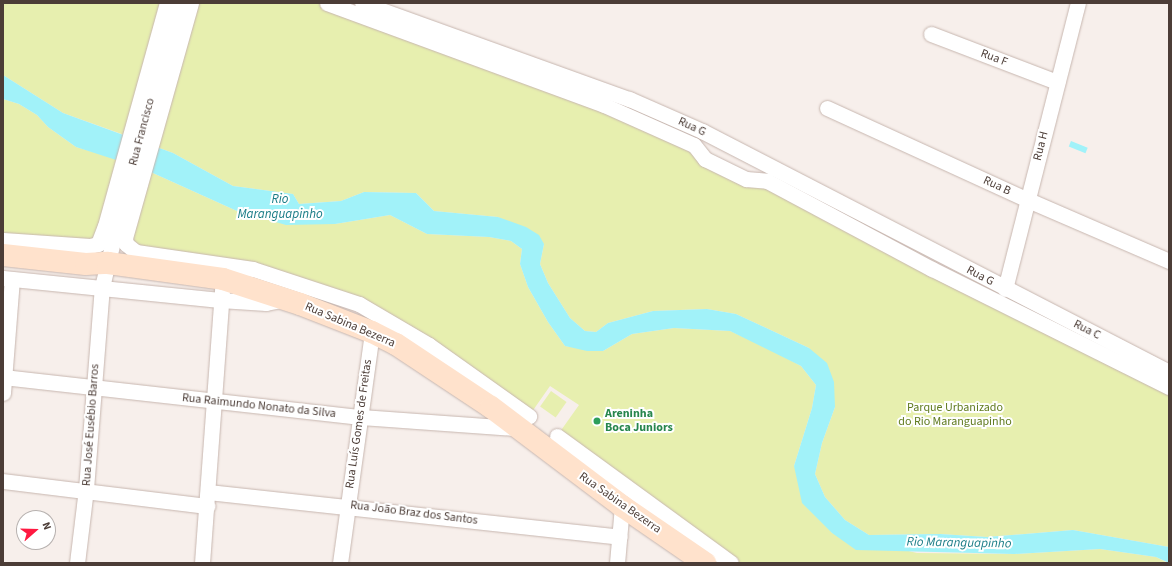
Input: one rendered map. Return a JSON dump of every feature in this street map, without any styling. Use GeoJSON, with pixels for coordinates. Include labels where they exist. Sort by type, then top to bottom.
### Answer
{"type":"FeatureCollection","features":[{"type":"Feature","properties":{"kind":"main road","name":"Rua Sabina Bezerra"},"geometry":{"type":"LineString","coordinates":[[3,255],[86,264],[108,262],[223,279],[372,332],[396,344],[491,407],[523,422],[622,506],[706,563]]}},
{"type":"Feature","properties":{"kind":"street"},"geometry":{"type":"LineString","coordinates":[[159,75],[167,3]]}},
{"type":"Feature","properties":{"kind":"street","name":"Rua Francisco"},"geometry":{"type":"LineString","coordinates":[[108,262],[180,3]]}},
{"type":"Feature","properties":{"kind":"street"},"geometry":{"type":"LineString","coordinates":[[159,75],[191,3]]}},
{"type":"Feature","properties":{"kind":"street"},"geometry":{"type":"LineString","coordinates":[[327,3],[604,105],[694,145],[705,159],[746,179],[767,181],[939,272],[1169,387]]}},
{"type":"Feature","properties":{"kind":"street","name":"Rua G"},"geometry":{"type":"LineString","coordinates":[[362,3],[629,99],[702,131],[1005,289]]}},
{"type":"Feature","properties":{"kind":"street","name":"Rua H"},"geometry":{"type":"LineString","coordinates":[[1005,289],[1078,3]]}},
{"type":"Feature","properties":{"kind":"street","name":"Rua F"},"geometry":{"type":"LineString","coordinates":[[932,34],[1057,82]]}},
{"type":"Feature","properties":{"kind":"street","name":"Rua B"},"geometry":{"type":"LineString","coordinates":[[827,108],[1028,200],[1169,261]]}},
{"type":"Feature","properties":{"kind":"street"},"geometry":{"type":"LineString","coordinates":[[3,240],[90,246],[98,244],[102,236],[121,212]]}},
{"type":"Feature","properties":{"kind":"street"},"geometry":{"type":"LineString","coordinates":[[121,212],[125,238],[130,248],[136,252],[252,269],[359,304],[429,345],[523,422]]}},
{"type":"Feature","properties":{"kind":"street","name":"Rua José Eusébio Barros"},"geometry":{"type":"LineString","coordinates":[[78,563],[86,489],[102,287],[108,262]]}},
{"type":"Feature","properties":{"kind":"street"},"geometry":{"type":"LineString","coordinates":[[3,393],[8,278],[220,300],[266,303],[285,300]]}},
{"type":"Feature","properties":{"kind":"street"},"geometry":{"type":"LineString","coordinates":[[202,563],[220,300],[223,279]]}},
{"type":"Feature","properties":{"kind":"street","name":"Rua C"},"geometry":{"type":"LineString","coordinates":[[1005,289],[1168,366]]}},
{"type":"Feature","properties":{"kind":"street","name":"Rua Luís Gomes de Freitas"},"geometry":{"type":"LineString","coordinates":[[340,563],[346,505],[361,417],[372,332]]}},
{"type":"Feature","properties":{"kind":"street","name":"Rua Raimundo Nonato da Silva"},"geometry":{"type":"LineString","coordinates":[[4,377],[361,417],[523,422]]}},
{"type":"Feature","properties":{"kind":"street"},"geometry":{"type":"LineString","coordinates":[[557,436],[731,563]]}},
{"type":"Feature","properties":{"kind":"street","name":"Rua João Braz dos Santos"},"geometry":{"type":"LineString","coordinates":[[3,481],[207,499],[346,505],[620,537]]}},
{"type":"Feature","properties":{"kind":"street"},"geometry":{"type":"LineString","coordinates":[[617,563],[622,506]]}},
{"type":"Feature","properties":{"kind":"green space"},"geometry":{"type":"Polygon","coordinates":[[[3,3],[167,3],[130,137],[63,113],[3,75],[3,3]]]}},
{"type":"Feature","properties":{"kind":"green space","name":"Parque Urbanizado do Rio Maranguapinho"},"geometry":{"type":"Polygon","coordinates":[[[191,3],[327,3],[544,83],[705,159],[767,181],[1169,387],[1169,547],[1073,530],[987,537],[940,534],[869,535],[845,520],[825,497],[815,474],[822,443],[835,407],[809,348],[736,314],[707,309],[653,311],[608,323],[596,332],[585,331],[570,318],[548,283],[540,264],[544,244],[498,217],[434,211],[416,193],[364,192],[341,201],[299,204],[293,194],[233,186],[173,153],[151,145],[191,3]]]}},
{"type":"Feature","properties":{"kind":"green space"},"geometry":{"type":"Polygon","coordinates":[[[3,99],[19,104],[37,115],[48,127],[76,147],[124,161],[98,244],[3,240],[3,99]]]}},
{"type":"Feature","properties":{"kind":"green space"},"geometry":{"type":"Polygon","coordinates":[[[144,169],[237,211],[335,224],[390,215],[427,234],[489,237],[511,241],[522,249],[520,264],[528,287],[548,322],[565,346],[603,351],[632,334],[674,328],[730,331],[766,347],[801,366],[816,385],[812,408],[794,466],[832,533],[917,553],[1014,554],[1100,549],[1156,557],[1168,563],[731,563],[557,436],[579,405],[550,386],[529,416],[380,315],[266,272],[130,248],[144,169]]]}},
{"type":"Feature","properties":{"kind":"green space"},"geometry":{"type":"Polygon","coordinates":[[[551,391],[567,402],[556,417],[540,407],[551,391]]]}},
{"type":"Feature","properties":{"kind":"water","name":"Rio Maranguapinho"},"geometry":{"type":"Polygon","coordinates":[[[3,75],[63,113],[173,153],[233,186],[293,194],[299,204],[341,201],[364,192],[416,193],[434,211],[498,217],[526,227],[539,235],[544,244],[540,264],[548,283],[570,318],[585,331],[596,332],[608,323],[653,311],[707,309],[736,314],[809,348],[827,363],[834,382],[835,407],[822,443],[815,474],[825,497],[845,520],[869,535],[940,534],[987,537],[1073,530],[1169,547],[1169,563],[1156,557],[1100,549],[1014,554],[856,550],[832,533],[802,503],[794,466],[812,408],[816,385],[801,366],[730,331],[674,328],[632,334],[603,351],[587,351],[565,346],[548,322],[528,287],[520,264],[522,249],[511,241],[489,237],[427,234],[390,215],[335,224],[286,225],[237,211],[144,169],[76,147],[48,127],[37,115],[19,104],[3,99],[3,75]]]}},
{"type":"Feature","properties":{"kind":"water"},"geometry":{"type":"Polygon","coordinates":[[[1071,141],[1088,148],[1085,153],[1069,147],[1071,141]]]}},
{"type":"Feature","properties":{"kind":"place","name":"Areninha Boca Juniors"},"geometry":{"type":"Point","coordinates":[597,421]}}]}
